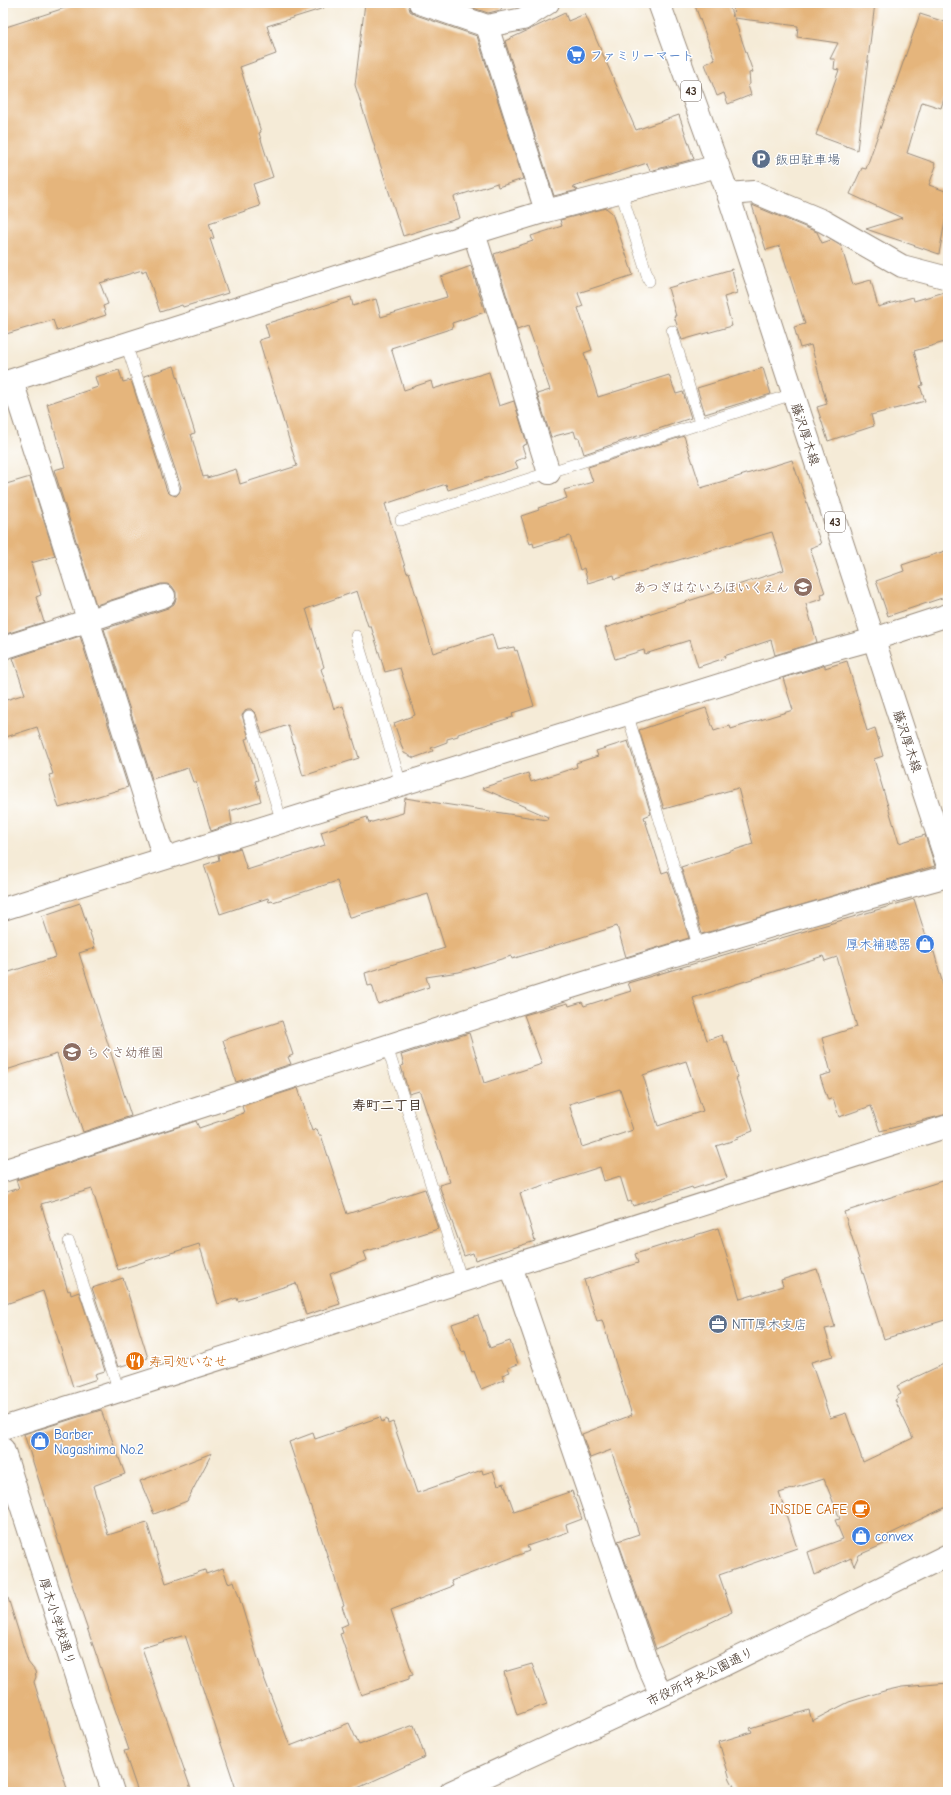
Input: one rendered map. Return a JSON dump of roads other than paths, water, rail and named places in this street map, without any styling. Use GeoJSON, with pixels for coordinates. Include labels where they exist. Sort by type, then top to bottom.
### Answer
{"type":"FeatureCollection","features":[{"type":"Feature","properties":{"kind":"street"},"geometry":{"type":"LineString","coordinates":[[420,3],[487,26],[523,18],[548,3]]}},
{"type":"Feature","properties":{"kind":"street","name":"藤沢厚木線"},"geometry":{"type":"LineString","coordinates":[[659,3],[728,194],[948,866]]}},
{"type":"Feature","properties":{"kind":"street"},"geometry":{"type":"LineString","coordinates":[[487,26],[546,211]]}},
{"type":"Feature","properties":{"kind":"street"},"geometry":{"type":"LineString","coordinates":[[164,858],[88,621],[7,382],[546,211],[718,166]]}},
{"type":"Feature","properties":{"kind":"street"},"geometry":{"type":"LineString","coordinates":[[728,194],[754,192],[823,221],[902,266],[948,278]]}},
{"type":"Feature","properties":{"kind":"street"},"geometry":{"type":"LineString","coordinates":[[474,233],[550,474]]}},
{"type":"Feature","properties":{"kind":"street"},"geometry":{"type":"LineString","coordinates":[[3,648],[164,596]]}},
{"type":"Feature","properties":{"kind":"street"},"geometry":{"type":"LineString","coordinates":[[3,909],[627,713],[819,654],[874,639],[948,614]]}},
{"type":"Feature","properties":{"kind":"street"},"geometry":{"type":"LineString","coordinates":[[3,1171],[699,948],[849,903],[948,876]]}},
{"type":"Feature","properties":{"kind":"street"},"geometry":{"type":"LineString","coordinates":[[3,1428],[948,1126]]}},
{"type":"Feature","properties":{"kind":"street"},"geometry":{"type":"LineString","coordinates":[[511,1266],[647,1663],[661,1695]]}},
{"type":"Feature","properties":{"kind":"street","name":"厚木小学校通り"},"geometry":{"type":"LineString","coordinates":[[3,1449],[113,1792]]}},
{"type":"Feature","properties":{"kind":"street","name":"市役所中央公園通り"},"geometry":{"type":"LineString","coordinates":[[451,1792],[661,1695],[948,1555]]}},
{"type":"Feature","properties":{"kind":"lane"},"geometry":{"type":"LineString","coordinates":[[621,192],[649,281]]}},
{"type":"Feature","properties":{"kind":"lane"},"geometry":{"type":"LineString","coordinates":[[672,330],[700,423]]}},
{"type":"Feature","properties":{"kind":"lane"},"geometry":{"type":"LineString","coordinates":[[126,344],[174,489]]}},
{"type":"Feature","properties":{"kind":"lane"},"geometry":{"type":"LineString","coordinates":[[400,520],[550,474],[700,423],[793,394]]}},
{"type":"Feature","properties":{"kind":"lane"},"geometry":{"type":"LineString","coordinates":[[356,636],[401,784]]}},
{"type":"Feature","properties":{"kind":"lane"},"geometry":{"type":"LineString","coordinates":[[627,713],[699,948]]}},
{"type":"Feature","properties":{"kind":"lane"},"geometry":{"type":"LineString","coordinates":[[249,716],[282,822]]}},
{"type":"Feature","properties":{"kind":"lane"},"geometry":{"type":"LineString","coordinates":[[387,1047],[462,1281]]}},
{"type":"Feature","properties":{"kind":"lane"},"geometry":{"type":"LineString","coordinates":[[69,1242],[119,1391]]}},
{"type":"Feature","properties":{"kind":"place","name":"ファミリーマート"},"geometry":{"type":"Point","coordinates":[576,55]}},
{"type":"Feature","properties":{"kind":"place","name":"飯田駐車場"},"geometry":{"type":"Point","coordinates":[761,159]}},
{"type":"Feature","properties":{"kind":"place","name":"あつぎはないろほいくえん"},"geometry":{"type":"Point","coordinates":[803,587]}},
{"type":"Feature","properties":{"kind":"place","name":"厚木補聴器"},"geometry":{"type":"Point","coordinates":[925,944]}},
{"type":"Feature","properties":{"kind":"place","name":"ちぐさ幼稚園"},"geometry":{"type":"Point","coordinates":[72,1052]}},
{"type":"Feature","properties":{"kind":"place","name":"NTT厚木支店"},"geometry":{"type":"Point","coordinates":[718,1324]}},
{"type":"Feature","properties":{"kind":"place","name":"寿司処いなせ"},"geometry":{"type":"Point","coordinates":[135,1361]}},
{"type":"Feature","properties":{"kind":"place","name":"Barber Nagashima No.2"},"geometry":{"type":"Point","coordinates":[40,1441]}},
{"type":"Feature","properties":{"kind":"place","name":"INSIDE CAFE"},"geometry":{"type":"Point","coordinates":[861,1509]}},
{"type":"Feature","properties":{"kind":"place","name":"convex"},"geometry":{"type":"Point","coordinates":[861,1536]}},
{"type":"Feature","properties":{"kind":"district","name":"寿町二丁目"},"geometry":{"type":"Point","coordinates":[387,1105]}}]}
